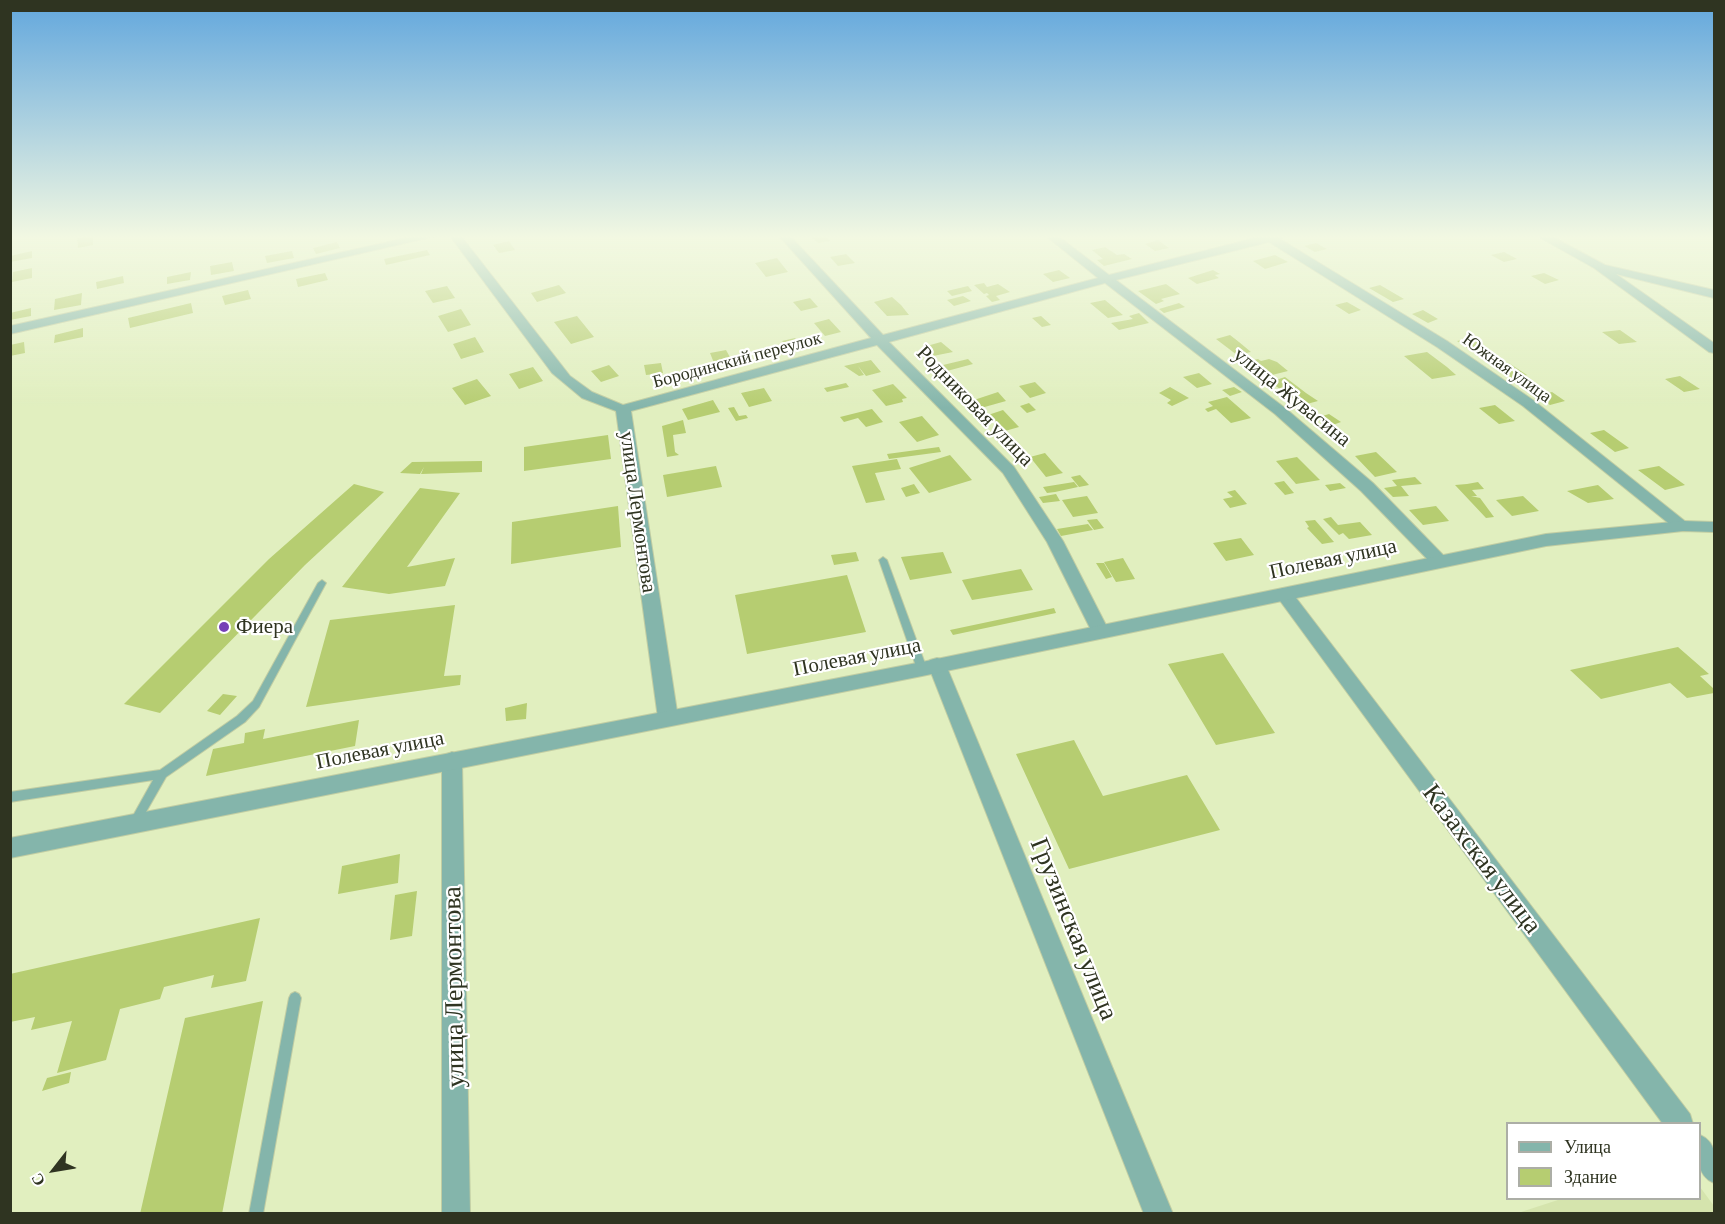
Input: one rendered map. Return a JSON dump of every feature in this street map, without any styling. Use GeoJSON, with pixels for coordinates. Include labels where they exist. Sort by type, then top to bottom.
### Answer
{"type":"FeatureCollection","features":[{"type":"Feature","properties":{"kind":"street"},"geometry":{"type":"LineString","coordinates":[[10,330],[175,293]]}},
{"type":"Feature","properties":{"kind":"street","name":"улица Лермонтова"},"geometry":{"type":"LineString","coordinates":[[498,293],[557,370],[573,387],[590,399],[623,409],[668,718]]}},
{"type":"Feature","properties":{"kind":"street","name":"Родниковая улица"},"geometry":{"type":"LineString","coordinates":[[837,293],[1009,470],[1055,541],[1100,631]]}},
{"type":"Feature","properties":{"kind":"street","name":"Бородинский переулок"},"geometry":{"type":"LineString","coordinates":[[623,409],[1054,293]]}},
{"type":"Feature","properties":{"kind":"street","name":"улица Жувасина"},"geometry":{"type":"LineString","coordinates":[[1126,293],[1280,411],[1367,487],[1439,561]]}},
{"type":"Feature","properties":{"kind":"street","name":"Южная улица"},"geometry":{"type":"LineString","coordinates":[[1361,293],[1452,350],[1528,404],[1683,526]]}},
{"type":"Feature","properties":{"kind":"street"},"geometry":{"type":"LineString","coordinates":[[1635,293],[1714,350]]}},
{"type":"Feature","properties":{"kind":"street","name":"Полевая улица"},"geometry":{"type":"LineString","coordinates":[[10,848],[929,667],[1546,540],[1683,526],[1714,526]]}},
{"type":"Feature","properties":{"kind":"street","name":"Казахская улица"},"geometry":{"type":"LineString","coordinates":[[1284,594],[1679,1122]]}},
{"type":"Feature","properties":{"kind":"street","name":"Грузинская улица"},"geometry":{"type":"LineString","coordinates":[[929,667],[1159,1214]]}},
{"type":"Feature","properties":{"kind":"street","name":"улица Лермонтова"},"geometry":{"type":"LineString","coordinates":[[452,761],[456,1214]]}},
{"type":"Feature","properties":{"kind":"street"},"geometry":{"type":"LineString","coordinates":[[1701,1150],[1714,1169]]}},
{"type":"Feature","properties":{"kind":"lane"},"geometry":{"type":"LineString","coordinates":[[883,561],[929,667]]}},
{"type":"Feature","properties":{"kind":"lane"},"geometry":{"type":"LineString","coordinates":[[134,823],[162,774],[241,719],[256,704],[322,583]]}},
{"type":"Feature","properties":{"kind":"lane"},"geometry":{"type":"LineString","coordinates":[[10,797],[162,774]]}},
{"type":"Feature","properties":{"kind":"lane"},"geometry":{"type":"LineString","coordinates":[[256,1214],[295,998]]}},
{"type":"Feature","properties":{"kind":"shaded area"},"geometry":{"type":"Polygon","coordinates":[[[1701,1188],[1714,1206],[1714,1213],[1518,1213],[1558,1200],[1701,1200],[1701,1188]]]}},
{"type":"Feature","properties":{"kind":"building"},"geometry":{"type":"Polygon","coordinates":[[[82,293],[81,305],[54,310],[55,299],[82,293]]]}},
{"type":"Feature","properties":{"kind":"building"},"geometry":{"type":"Polygon","coordinates":[[[249,293],[251,299],[225,305],[222,296],[249,293]]]}},
{"type":"Feature","properties":{"kind":"building"},"geometry":{"type":"Polygon","coordinates":[[[426,293],[452,293],[455,298],[433,303],[426,293]]]}},
{"type":"Feature","properties":{"kind":"building"},"geometry":{"type":"Polygon","coordinates":[[[531,293],[566,293],[537,302],[531,293]]]}},
{"type":"Feature","properties":{"kind":"building"},"geometry":{"type":"Polygon","coordinates":[[[987,293],[1006,293],[996,296],[1000,300],[992,302],[986,296],[989,295],[987,293]]]}},
{"type":"Feature","properties":{"kind":"building"},"geometry":{"type":"Polygon","coordinates":[[[1141,293],[1180,294],[1161,299],[1164,301],[1156,304],[1141,293]]]}},
{"type":"Feature","properties":{"kind":"building"},"geometry":{"type":"Polygon","coordinates":[[[1378,293],[1394,293],[1404,299],[1393,302],[1378,293]]]}},
{"type":"Feature","properties":{"kind":"building"},"geometry":{"type":"Polygon","coordinates":[[[963,296],[971,301],[954,306],[947,300],[963,296]]]}},
{"type":"Feature","properties":{"kind":"building"},"geometry":{"type":"Polygon","coordinates":[[[892,297],[909,315],[887,316],[874,302],[892,297]]]}},
{"type":"Feature","properties":{"kind":"building"},"geometry":{"type":"Polygon","coordinates":[[[810,298],[818,307],[801,311],[793,302],[810,298]]]}},
{"type":"Feature","properties":{"kind":"building"},"geometry":{"type":"Polygon","coordinates":[[[1105,300],[1123,315],[1108,318],[1090,303],[1105,300]]]}},
{"type":"Feature","properties":{"kind":"building"},"geometry":{"type":"Polygon","coordinates":[[[1347,302],[1361,310],[1349,314],[1335,305],[1347,302]]]}},
{"type":"Feature","properties":{"kind":"building"},"geometry":{"type":"Polygon","coordinates":[[[191,303],[193,313],[130,328],[128,318],[191,303]]]}},
{"type":"Feature","properties":{"kind":"building"},"geometry":{"type":"Polygon","coordinates":[[[1179,303],[1185,307],[1164,313],[1159,309],[1179,303]]]}},
{"type":"Feature","properties":{"kind":"building"},"geometry":{"type":"Polygon","coordinates":[[[31,308],[31,316],[10,320],[10,313],[31,308]]]}},
{"type":"Feature","properties":{"kind":"building"},"geometry":{"type":"Polygon","coordinates":[[[461,309],[471,325],[448,332],[438,316],[461,309]]]}},
{"type":"Feature","properties":{"kind":"building"},"geometry":{"type":"Polygon","coordinates":[[[1423,310],[1438,319],[1428,323],[1412,314],[1423,310]]]}},
{"type":"Feature","properties":{"kind":"building"},"geometry":{"type":"Polygon","coordinates":[[[1139,313],[1149,323],[1119,330],[1111,323],[1133,319],[1129,316],[1139,313]]]}},
{"type":"Feature","properties":{"kind":"building"},"geometry":{"type":"Polygon","coordinates":[[[577,316],[594,337],[571,344],[554,322],[577,316]]]}},
{"type":"Feature","properties":{"kind":"building"},"geometry":{"type":"Polygon","coordinates":[[[1041,316],[1051,325],[1042,327],[1032,318],[1041,316]]]}},
{"type":"Feature","properties":{"kind":"building"},"geometry":{"type":"Polygon","coordinates":[[[829,319],[841,332],[825,336],[814,323],[829,319]]]}},
{"type":"Feature","properties":{"kind":"building"},"geometry":{"type":"Polygon","coordinates":[[[83,328],[83,337],[54,343],[55,335],[83,328]]]}},
{"type":"Feature","properties":{"kind":"building"},"geometry":{"type":"Polygon","coordinates":[[[1620,330],[1637,342],[1619,344],[1602,332],[1620,330]]]}},
{"type":"Feature","properties":{"kind":"building"},"geometry":{"type":"Polygon","coordinates":[[[1230,335],[1251,352],[1237,355],[1216,339],[1230,335]]]}},
{"type":"Feature","properties":{"kind":"building"},"geometry":{"type":"Polygon","coordinates":[[[475,337],[484,352],[461,359],[453,344],[475,337]]]}},
{"type":"Feature","properties":{"kind":"building"},"geometry":{"type":"Polygon","coordinates":[[[795,338],[803,349],[782,355],[779,352],[789,349],[782,341],[795,338]]]}},
{"type":"Feature","properties":{"kind":"building"},"geometry":{"type":"Polygon","coordinates":[[[1471,338],[1485,347],[1470,350],[1457,341],[1471,338]]]}},
{"type":"Feature","properties":{"kind":"building"},"geometry":{"type":"Polygon","coordinates":[[[24,342],[25,353],[10,356],[10,345],[24,342]]]}},
{"type":"Feature","properties":{"kind":"building"},"geometry":{"type":"Polygon","coordinates":[[[941,342],[953,352],[933,356],[923,347],[941,342]]]}},
{"type":"Feature","properties":{"kind":"building"},"geometry":{"type":"Polygon","coordinates":[[[726,350],[731,359],[714,363],[710,353],[726,350]]]}},
{"type":"Feature","properties":{"kind":"building"},"geometry":{"type":"Polygon","coordinates":[[[1427,352],[1456,375],[1432,379],[1404,356],[1427,352]]]}},
{"type":"Feature","properties":{"kind":"building"},"geometry":{"type":"Polygon","coordinates":[[[968,359],[973,364],[947,371],[943,365],[968,359]]]}},
{"type":"Feature","properties":{"kind":"building"},"geometry":{"type":"Polygon","coordinates":[[[1258,359],[1277,362],[1288,371],[1272,375],[1260,366],[1254,368],[1245,362],[1258,359]]]}},
{"type":"Feature","properties":{"kind":"building"},"geometry":{"type":"Polygon","coordinates":[[[871,360],[881,372],[866,376],[858,366],[864,375],[859,376],[844,366],[871,360]]]}},
{"type":"Feature","properties":{"kind":"building"},"geometry":{"type":"Polygon","coordinates":[[[661,363],[663,373],[646,375],[644,365],[661,363]]]}},
{"type":"Feature","properties":{"kind":"building"},"geometry":{"type":"Polygon","coordinates":[[[1509,363],[1527,375],[1513,379],[1494,366],[1509,363]]]}},
{"type":"Feature","properties":{"kind":"building"},"geometry":{"type":"Polygon","coordinates":[[[609,365],[619,376],[601,382],[591,371],[609,365]]]}},
{"type":"Feature","properties":{"kind":"building"},"geometry":{"type":"Polygon","coordinates":[[[533,367],[543,381],[519,389],[509,374],[533,367]]]}},
{"type":"Feature","properties":{"kind":"building"},"geometry":{"type":"Polygon","coordinates":[[[1199,373],[1212,384],[1197,388],[1183,377],[1199,373]]]}},
{"type":"Feature","properties":{"kind":"building"},"geometry":{"type":"Polygon","coordinates":[[[1680,376],[1700,389],[1684,392],[1665,379],[1680,376]]]}},
{"type":"Feature","properties":{"kind":"building"},"geometry":{"type":"Polygon","coordinates":[[[1285,377],[1318,401],[1303,405],[1270,382],[1285,377]]]}},
{"type":"Feature","properties":{"kind":"building"},"geometry":{"type":"Polygon","coordinates":[[[477,379],[491,396],[465,405],[452,388],[477,379]]]}},
{"type":"Feature","properties":{"kind":"building"},"geometry":{"type":"Polygon","coordinates":[[[1035,382],[1046,393],[1030,398],[1019,386],[1035,382]]]}},
{"type":"Feature","properties":{"kind":"building"},"geometry":{"type":"Polygon","coordinates":[[[846,383],[849,387],[827,392],[824,388],[846,383]]]}},
{"type":"Feature","properties":{"kind":"building"},"geometry":{"type":"Polygon","coordinates":[[[893,384],[907,398],[902,399],[903,402],[886,406],[872,390],[893,384]]]}},
{"type":"Feature","properties":{"kind":"building"},"geometry":{"type":"Polygon","coordinates":[[[1170,387],[1189,398],[1172,406],[1167,403],[1171,400],[1159,393],[1170,387]]]}},
{"type":"Feature","properties":{"kind":"building"},"geometry":{"type":"Polygon","coordinates":[[[1234,387],[1242,392],[1230,396],[1222,390],[1234,387]]]}},
{"type":"Feature","properties":{"kind":"building"},"geometry":{"type":"Polygon","coordinates":[[[764,388],[772,401],[749,407],[741,393],[764,388]]]}},
{"type":"Feature","properties":{"kind":"building"},"geometry":{"type":"Polygon","coordinates":[[[998,392],[1006,401],[981,408],[974,400],[998,392]]]}},
{"type":"Feature","properties":{"kind":"building"},"geometry":{"type":"Polygon","coordinates":[[[1552,392],[1565,401],[1550,405],[1537,396],[1552,392]]]}},
{"type":"Feature","properties":{"kind":"building"},"geometry":{"type":"Polygon","coordinates":[[[1227,397],[1251,418],[1231,423],[1216,409],[1208,412],[1205,409],[1213,406],[1208,402],[1227,397]]]}},
{"type":"Feature","properties":{"kind":"building"},"geometry":{"type":"Polygon","coordinates":[[[713,400],[720,412],[688,420],[682,409],[713,400]]]}},
{"type":"Feature","properties":{"kind":"building"},"geometry":{"type":"Polygon","coordinates":[[[1029,403],[1036,410],[1027,413],[1020,406],[1029,403]]]}},
{"type":"Feature","properties":{"kind":"building"},"geometry":{"type":"Polygon","coordinates":[[[1495,405],[1515,421],[1499,424],[1479,408],[1495,405]]]}},
{"type":"Feature","properties":{"kind":"building"},"geometry":{"type":"Polygon","coordinates":[[[734,407],[739,416],[746,415],[748,418],[736,421],[728,408],[734,407]]]}},
{"type":"Feature","properties":{"kind":"building"},"geometry":{"type":"Polygon","coordinates":[[[872,409],[883,422],[866,427],[858,418],[844,422],[840,417],[872,409]]]}},
{"type":"Feature","properties":{"kind":"building"},"geometry":{"type":"Polygon","coordinates":[[[1003,410],[1019,427],[1005,431],[988,415],[1003,410]]]}},
{"type":"Feature","properties":{"kind":"building"},"geometry":{"type":"Polygon","coordinates":[[[1329,414],[1341,422],[1330,426],[1319,417],[1329,414]]]}},
{"type":"Feature","properties":{"kind":"building"},"geometry":{"type":"Polygon","coordinates":[[[922,416],[939,435],[917,442],[899,422],[922,416]]]}},
{"type":"Feature","properties":{"kind":"building"},"geometry":{"type":"Polygon","coordinates":[[[683,420],[686,433],[673,435],[675,452],[679,455],[667,457],[662,426],[683,420]]]}},
{"type":"Feature","properties":{"kind":"building"},"geometry":{"type":"Polygon","coordinates":[[[1604,430],[1629,448],[1615,452],[1590,433],[1604,430]]]}},
{"type":"Feature","properties":{"kind":"building"},"geometry":{"type":"Polygon","coordinates":[[[608,435],[611,459],[524,471],[524,447],[608,435]]]}},
{"type":"Feature","properties":{"kind":"building"},"geometry":{"type":"Polygon","coordinates":[[[939,447],[941,452],[889,459],[887,454],[939,447]]]}},
{"type":"Feature","properties":{"kind":"building"},"geometry":{"type":"Polygon","coordinates":[[[1376,452],[1397,472],[1375,477],[1355,456],[1376,452]]]}},
{"type":"Feature","properties":{"kind":"building"},"geometry":{"type":"Polygon","coordinates":[[[1045,453],[1063,473],[1046,477],[1030,457],[1045,453]]]}},
{"type":"Feature","properties":{"kind":"building"},"geometry":{"type":"Polygon","coordinates":[[[950,455],[972,480],[929,493],[909,468],[950,455]]]}},
{"type":"Feature","properties":{"kind":"building"},"geometry":{"type":"Polygon","coordinates":[[[1297,457],[1320,480],[1296,484],[1276,461],[1297,457]]]}},
{"type":"Feature","properties":{"kind":"building"},"geometry":{"type":"Polygon","coordinates":[[[897,459],[901,469],[875,473],[885,500],[866,503],[852,466],[897,459]]]}},
{"type":"Feature","properties":{"kind":"building"},"geometry":{"type":"Polygon","coordinates":[[[482,461],[482,472],[421,474],[424,467],[420,474],[400,473],[412,462],[482,461]]]}},
{"type":"Feature","properties":{"kind":"building"},"geometry":{"type":"Polygon","coordinates":[[[716,466],[722,487],[667,497],[663,475],[716,466]]]}},
{"type":"Feature","properties":{"kind":"building"},"geometry":{"type":"Polygon","coordinates":[[[1659,466],[1685,485],[1665,490],[1638,470],[1659,466]]]}},
{"type":"Feature","properties":{"kind":"building"},"geometry":{"type":"Polygon","coordinates":[[[1080,475],[1089,485],[1079,487],[1071,477],[1080,475]]]}},
{"type":"Feature","properties":{"kind":"building"},"geometry":{"type":"Polygon","coordinates":[[[1415,477],[1422,484],[1401,486],[1409,496],[1393,497],[1384,488],[1397,486],[1392,480],[1415,477]]]}},
{"type":"Feature","properties":{"kind":"building"},"geometry":{"type":"Polygon","coordinates":[[[1284,481],[1294,493],[1285,495],[1274,483],[1284,481]]]}},
{"type":"Feature","properties":{"kind":"building"},"geometry":{"type":"Polygon","coordinates":[[[1074,482],[1078,487],[1055,492],[1047,493],[1043,487],[1074,482]]]}},
{"type":"Feature","properties":{"kind":"building"},"geometry":{"type":"Polygon","coordinates":[[[1478,482],[1484,489],[1472,490],[1477,496],[1471,496],[1480,498],[1494,517],[1486,518],[1455,485],[1478,482]]]}},
{"type":"Feature","properties":{"kind":"building"},"geometry":{"type":"Polygon","coordinates":[[[1340,483],[1346,488],[1330,491],[1325,485],[1340,483]]]}},
{"type":"Feature","properties":{"kind":"building"},"geometry":{"type":"Polygon","coordinates":[[[354,484],[384,492],[305,565],[160,713],[124,704],[269,559],[354,484]]]}},
{"type":"Feature","properties":{"kind":"building"},"geometry":{"type":"Polygon","coordinates":[[[914,484],[920,493],[906,497],[901,488],[914,484]]]}},
{"type":"Feature","properties":{"kind":"building"},"geometry":{"type":"Polygon","coordinates":[[[1598,485],[1614,499],[1588,503],[1567,491],[1598,485]]]}},
{"type":"Feature","properties":{"kind":"building"},"geometry":{"type":"Polygon","coordinates":[[[420,488],[460,493],[407,567],[455,558],[445,586],[389,594],[342,587],[420,488]]]}},
{"type":"Feature","properties":{"kind":"building"},"geometry":{"type":"Polygon","coordinates":[[[1235,490],[1247,504],[1230,508],[1223,499],[1233,497],[1227,492],[1235,490]]]}},
{"type":"Feature","properties":{"kind":"building"},"geometry":{"type":"Polygon","coordinates":[[[1056,494],[1060,501],[1043,503],[1039,497],[1056,494]]]}},
{"type":"Feature","properties":{"kind":"building"},"geometry":{"type":"Polygon","coordinates":[[[1087,496],[1098,513],[1073,517],[1062,500],[1087,496]]]}},
{"type":"Feature","properties":{"kind":"building"},"geometry":{"type":"Polygon","coordinates":[[[1523,496],[1539,511],[1512,516],[1496,500],[1523,496]]]}},
{"type":"Feature","properties":{"kind":"building"},"geometry":{"type":"Polygon","coordinates":[[[618,506],[621,547],[511,564],[512,522],[618,506]]]}},
{"type":"Feature","properties":{"kind":"building"},"geometry":{"type":"Polygon","coordinates":[[[1436,506],[1449,521],[1423,525],[1409,510],[1436,506]]]}},
{"type":"Feature","properties":{"kind":"building"},"geometry":{"type":"Polygon","coordinates":[[[1331,517],[1338,525],[1360,522],[1372,535],[1349,539],[1343,533],[1339,535],[1323,519],[1331,517]]]}},
{"type":"Feature","properties":{"kind":"building"},"geometry":{"type":"Polygon","coordinates":[[[1097,519],[1104,528],[1094,530],[1087,520],[1097,519]]]}},
{"type":"Feature","properties":{"kind":"building"},"geometry":{"type":"Polygon","coordinates":[[[1315,520],[1334,542],[1322,544],[1307,528],[1309,527],[1305,521],[1315,520]]]}},
{"type":"Feature","properties":{"kind":"building"},"geometry":{"type":"Polygon","coordinates":[[[1088,524],[1093,530],[1061,536],[1057,529],[1088,524]]]}},
{"type":"Feature","properties":{"kind":"building"},"geometry":{"type":"Polygon","coordinates":[[[1241,538],[1254,555],[1226,561],[1213,543],[1241,538]]]}},
{"type":"Feature","properties":{"kind":"building"},"geometry":{"type":"Polygon","coordinates":[[[856,552],[859,561],[834,565],[831,555],[856,552]]]}},
{"type":"Feature","properties":{"kind":"building"},"geometry":{"type":"Polygon","coordinates":[[[943,552],[952,573],[910,580],[901,557],[943,552]]]}},
{"type":"Feature","properties":{"kind":"building"},"geometry":{"type":"Polygon","coordinates":[[[1123,558],[1135,579],[1116,582],[1104,562],[1123,558]]]}},
{"type":"Feature","properties":{"kind":"building"},"geometry":{"type":"Polygon","coordinates":[[[1096,563],[1104,563],[1112,577],[1106,579],[1096,563]]]}},
{"type":"Feature","properties":{"kind":"building"},"geometry":{"type":"Polygon","coordinates":[[[1021,569],[1033,590],[972,600],[962,580],[1021,569]]]}},
{"type":"Feature","properties":{"kind":"building"},"geometry":{"type":"Polygon","coordinates":[[[847,575],[866,632],[747,654],[735,595],[847,575]]]}},
{"type":"Feature","properties":{"kind":"building"},"geometry":{"type":"Polygon","coordinates":[[[455,605],[444,676],[461,675],[460,685],[306,707],[330,620],[455,605]]]}},
{"type":"Feature","properties":{"kind":"building"},"geometry":{"type":"Polygon","coordinates":[[[1054,608],[1056,613],[953,635],[950,630],[1054,608]]]}},
{"type":"Feature","properties":{"kind":"building"},"geometry":{"type":"Polygon","coordinates":[[[1678,647],[1709,674],[1700,676],[1714,689],[1714,693],[1687,698],[1670,683],[1601,699],[1570,670],[1678,647]]]}},
{"type":"Feature","properties":{"kind":"building"},"geometry":{"type":"Polygon","coordinates":[[[1223,653],[1275,733],[1216,745],[1168,664],[1223,653]]]}},
{"type":"Feature","properties":{"kind":"building"},"geometry":{"type":"Polygon","coordinates":[[[223,694],[237,696],[220,715],[207,711],[223,694]]]}},
{"type":"Feature","properties":{"kind":"building"},"geometry":{"type":"Polygon","coordinates":[[[527,703],[526,719],[506,721],[505,708],[527,703]]]}},
{"type":"Feature","properties":{"kind":"building"},"geometry":{"type":"Polygon","coordinates":[[[359,720],[355,746],[206,776],[213,749],[244,743],[245,733],[265,729],[263,739],[359,720]]]}},
{"type":"Feature","properties":{"kind":"building"},"geometry":{"type":"Polygon","coordinates":[[[1074,740],[1103,796],[1187,775],[1220,830],[1069,869],[1016,754],[1074,740]]]}},
{"type":"Feature","properties":{"kind":"building"},"geometry":{"type":"Polygon","coordinates":[[[400,854],[398,883],[338,894],[342,866],[400,854]]]}},
{"type":"Feature","properties":{"kind":"building"},"geometry":{"type":"Polygon","coordinates":[[[417,891],[412,936],[390,940],[395,895],[417,891]]]}},
{"type":"Feature","properties":{"kind":"building"},"geometry":{"type":"Polygon","coordinates":[[[260,918],[246,981],[211,988],[214,975],[164,987],[160,999],[120,1009],[106,1060],[57,1073],[72,1021],[31,1030],[35,1017],[10,1022],[10,974],[260,918]]]}},
{"type":"Feature","properties":{"kind":"building"},"geometry":{"type":"Polygon","coordinates":[[[263,1001],[222,1214],[140,1214],[185,1018],[263,1001]]]}},
{"type":"Feature","properties":{"kind":"building"},"geometry":{"type":"Polygon","coordinates":[[[71,1072],[69,1083],[42,1091],[47,1078],[71,1072]]]}},
{"type":"Feature","properties":{"kind":"place","name":"Фиера"},"geometry":{"type":"Point","coordinates":[224,627]}}]}
